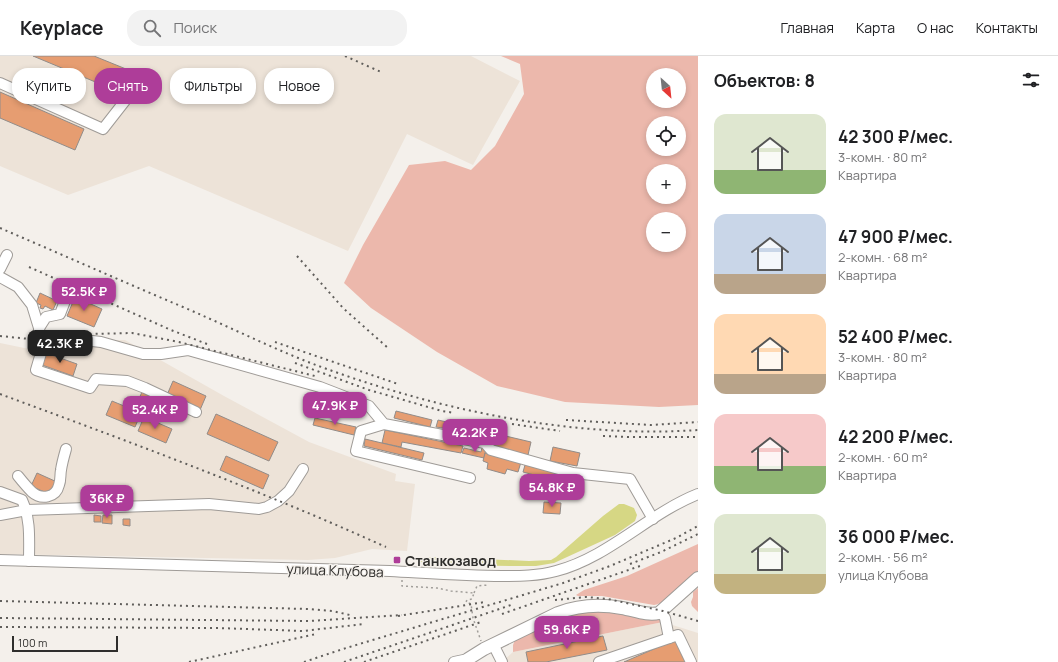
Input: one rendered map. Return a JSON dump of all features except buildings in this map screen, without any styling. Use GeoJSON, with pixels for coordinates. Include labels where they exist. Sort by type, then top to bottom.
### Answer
{"type":"FeatureCollection","features":[{"type":"Feature","properties":{"kind":"main road"},"geometry":{"type":"LineString","coordinates":[[468,660],[489,646],[558,613],[577,607],[616,607],[650,614],[661,612],[698,578]]}},
{"type":"Feature","properties":{"kind":"street"},"geometry":{"type":"LineString","coordinates":[[0,83],[103,129],[123,104]]}},
{"type":"Feature","properties":{"kind":"street"},"geometry":{"type":"LineString","coordinates":[[0,269],[7,255]]}},
{"type":"Feature","properties":{"kind":"street"},"geometry":{"type":"LineString","coordinates":[[0,277],[18,288],[32,305],[40,328],[41,353],[36,370],[90,388],[96,379],[127,381],[196,412]]}},
{"type":"Feature","properties":{"kind":"street"},"geometry":{"type":"LineString","coordinates":[[40,328],[46,317],[60,314],[65,301]]}},
{"type":"Feature","properties":{"kind":"street"},"geometry":{"type":"LineString","coordinates":[[40,343],[75,339],[94,341],[143,354],[162,354],[188,350],[320,387],[369,406],[384,424]]}},
{"type":"Feature","properties":{"kind":"street"},"geometry":{"type":"LineString","coordinates":[[470,478],[356,451],[361,432],[384,424],[485,443],[491,450],[573,473],[630,479],[653,519]]}},
{"type":"Feature","properties":{"kind":"street"},"geometry":{"type":"LineString","coordinates":[[18,476],[33,494],[50,497],[58,490],[66,449]]}},
{"type":"Feature","properties":{"kind":"street"},"geometry":{"type":"LineString","coordinates":[[0,515],[26,510],[209,504],[259,509],[278,501],[289,491],[303,469]]}},
{"type":"Feature","properties":{"kind":"street"},"geometry":{"type":"LineString","coordinates":[[0,492],[22,500],[30,527],[29,561]]}},
{"type":"Feature","properties":{"kind":"street"},"geometry":{"type":"LineString","coordinates":[[22,500],[33,494]]}},
{"type":"Feature","properties":{"kind":"street","name":"улица Клубова"},"geometry":{"type":"LineString","coordinates":[[0,560],[403,572],[484,576],[528,576],[569,568],[588,559],[672,506],[698,494]]}},
{"type":"Feature","properties":{"kind":"street"},"geometry":{"type":"LineString","coordinates":[[661,612],[665,618],[669,638]]}},
{"type":"Feature","properties":{"kind":"street"},"geometry":{"type":"LineString","coordinates":[[599,662],[678,635],[691,662]]}},
{"type":"Feature","properties":{"kind":"street"},"geometry":{"type":"LineString","coordinates":[[489,646],[502,662]]}},
{"type":"Feature","properties":{"kind":"street"},"geometry":{"type":"LineString","coordinates":[[454,662],[468,660]]}},
{"type":"Feature","properties":{"kind":"path"},"geometry":{"type":"LineString","coordinates":[[403,578],[402,586],[437,588],[474,593]]}},
{"type":"Feature","properties":{"kind":"path"},"geometry":{"type":"LineString","coordinates":[[488,585],[477,586],[472,599],[466,602],[470,604],[473,618],[489,646]]}},
{"type":"Feature","properties":{"kind":"shaded area"},"geometry":{"type":"Polygon","coordinates":[[[0,56],[471,56],[520,81],[473,165],[407,134],[348,251],[149,166],[68,195],[0,166],[0,56]]]}},
{"type":"Feature","properties":{"kind":"shaded area"},"geometry":{"type":"Polygon","coordinates":[[[501,56],[698,56],[698,405],[659,407],[565,402],[497,386],[437,352],[371,308],[344,283],[363,245],[409,165],[445,161],[471,170],[495,146],[524,94],[520,64],[501,56]]]}},
{"type":"Feature","properties":{"kind":"shaded area"},"geometry":{"type":"Polygon","coordinates":[[[69,340],[125,340],[309,442],[396,474],[395,481],[415,484],[407,551],[372,549],[335,558],[308,560],[0,554],[0,343],[29,349],[69,340]]]}},
{"type":"Feature","properties":{"kind":"shaded area"},"geometry":{"type":"Polygon","coordinates":[[[619,504],[624,504],[634,508],[637,515],[635,521],[615,535],[554,563],[536,566],[514,566],[450,565],[428,564],[421,562],[421,558],[435,557],[529,561],[551,560],[619,504]]]}},
{"type":"Feature","properties":{"kind":"shaded area"},"geometry":{"type":"Polygon","coordinates":[[[698,544],[698,571],[671,596],[659,604],[654,605],[602,596],[576,595],[584,590],[627,576],[698,544]]]}},
{"type":"Feature","properties":{"kind":"shaded area"},"geometry":{"type":"Polygon","coordinates":[[[698,588],[698,612],[692,606],[691,602],[693,592],[698,588]]]}},
{"type":"Feature","properties":{"kind":"shaded area"},"geometry":{"type":"Polygon","coordinates":[[[587,610],[661,617],[663,622],[513,652],[515,640],[562,616],[587,610]]]}},
{"type":"Feature","properties":{"kind":"shaded area"},"geometry":{"type":"Polygon","coordinates":[[[663,622],[698,633],[698,662],[493,662],[505,659],[513,652],[663,622]]]}},
{"type":"Feature","properties":{"kind":"railway"},"geometry":{"type":"LineString","coordinates":[[345,56],[381,72]]}},
{"type":"Feature","properties":{"kind":"railway"},"geometry":{"type":"LineString","coordinates":[[0,228],[293,356],[354,378],[402,393],[500,417],[550,425],[600,430],[649,432],[698,430]]}},
{"type":"Feature","properties":{"kind":"railway"},"geometry":{"type":"LineString","coordinates":[[297,256],[343,308],[388,348]]}},
{"type":"Feature","properties":{"kind":"railway"},"geometry":{"type":"LineString","coordinates":[[29,267],[171,330],[207,344]]}},
{"type":"Feature","properties":{"kind":"railway"},"geometry":{"type":"LineString","coordinates":[[0,336],[30,339],[89,334],[132,333],[179,342],[315,376]]}},
{"type":"Feature","properties":{"kind":"railway"},"geometry":{"type":"LineString","coordinates":[[275,342],[398,384]]}},
{"type":"Feature","properties":{"kind":"railway"},"geometry":{"type":"LineString","coordinates":[[295,363],[369,390],[442,411],[455,413]]}},
{"type":"Feature","properties":{"kind":"railway"},"geometry":{"type":"LineString","coordinates":[[0,394],[243,486],[386,547]]}},
{"type":"Feature","properties":{"kind":"railway"},"geometry":{"type":"LineString","coordinates":[[566,420],[651,425],[698,422]]}},
{"type":"Feature","properties":{"kind":"railway"},"geometry":{"type":"LineString","coordinates":[[512,424],[560,431]]}},
{"type":"Feature","properties":{"kind":"railway"},"geometry":{"type":"LineString","coordinates":[[603,436],[698,437]]}},
{"type":"Feature","properties":{"kind":"railway"},"geometry":{"type":"LineString","coordinates":[[304,662],[563,583],[610,566],[676,538],[698,526]]}},
{"type":"Feature","properties":{"kind":"railway"},"geometry":{"type":"LineString","coordinates":[[630,564],[661,552],[698,534]]}},
{"type":"Feature","properties":{"kind":"railway"},"geometry":{"type":"LineString","coordinates":[[502,614],[640,566]]}},
{"type":"Feature","properties":{"kind":"railway"},"geometry":{"type":"LineString","coordinates":[[555,600],[586,597],[608,599],[663,611],[698,621]]}},
{"type":"Feature","properties":{"kind":"railway"},"geometry":{"type":"LineString","coordinates":[[0,601],[308,609],[332,611],[350,615]]}},
{"type":"Feature","properties":{"kind":"railway"},"geometry":{"type":"LineString","coordinates":[[398,616],[485,602]]}},
{"type":"Feature","properties":{"kind":"railway"},"geometry":{"type":"LineString","coordinates":[[344,662],[514,604]]}},
{"type":"Feature","properties":{"kind":"railway"},"geometry":{"type":"LineString","coordinates":[[0,618],[309,621],[402,615]]}},
{"type":"Feature","properties":{"kind":"railway"},"geometry":{"type":"LineString","coordinates":[[364,662],[481,622]]}},
{"type":"Feature","properties":{"kind":"railway"},"geometry":{"type":"LineString","coordinates":[[0,627],[218,628],[303,631],[364,624]]}},
{"type":"Feature","properties":{"kind":"railway"},"geometry":{"type":"LineString","coordinates":[[189,662],[316,634]]}},
{"type":"Feature","properties":{"kind":"place","name":"Станкозавод"},"geometry":{"type":"Point","coordinates":[397,560]}}]}
